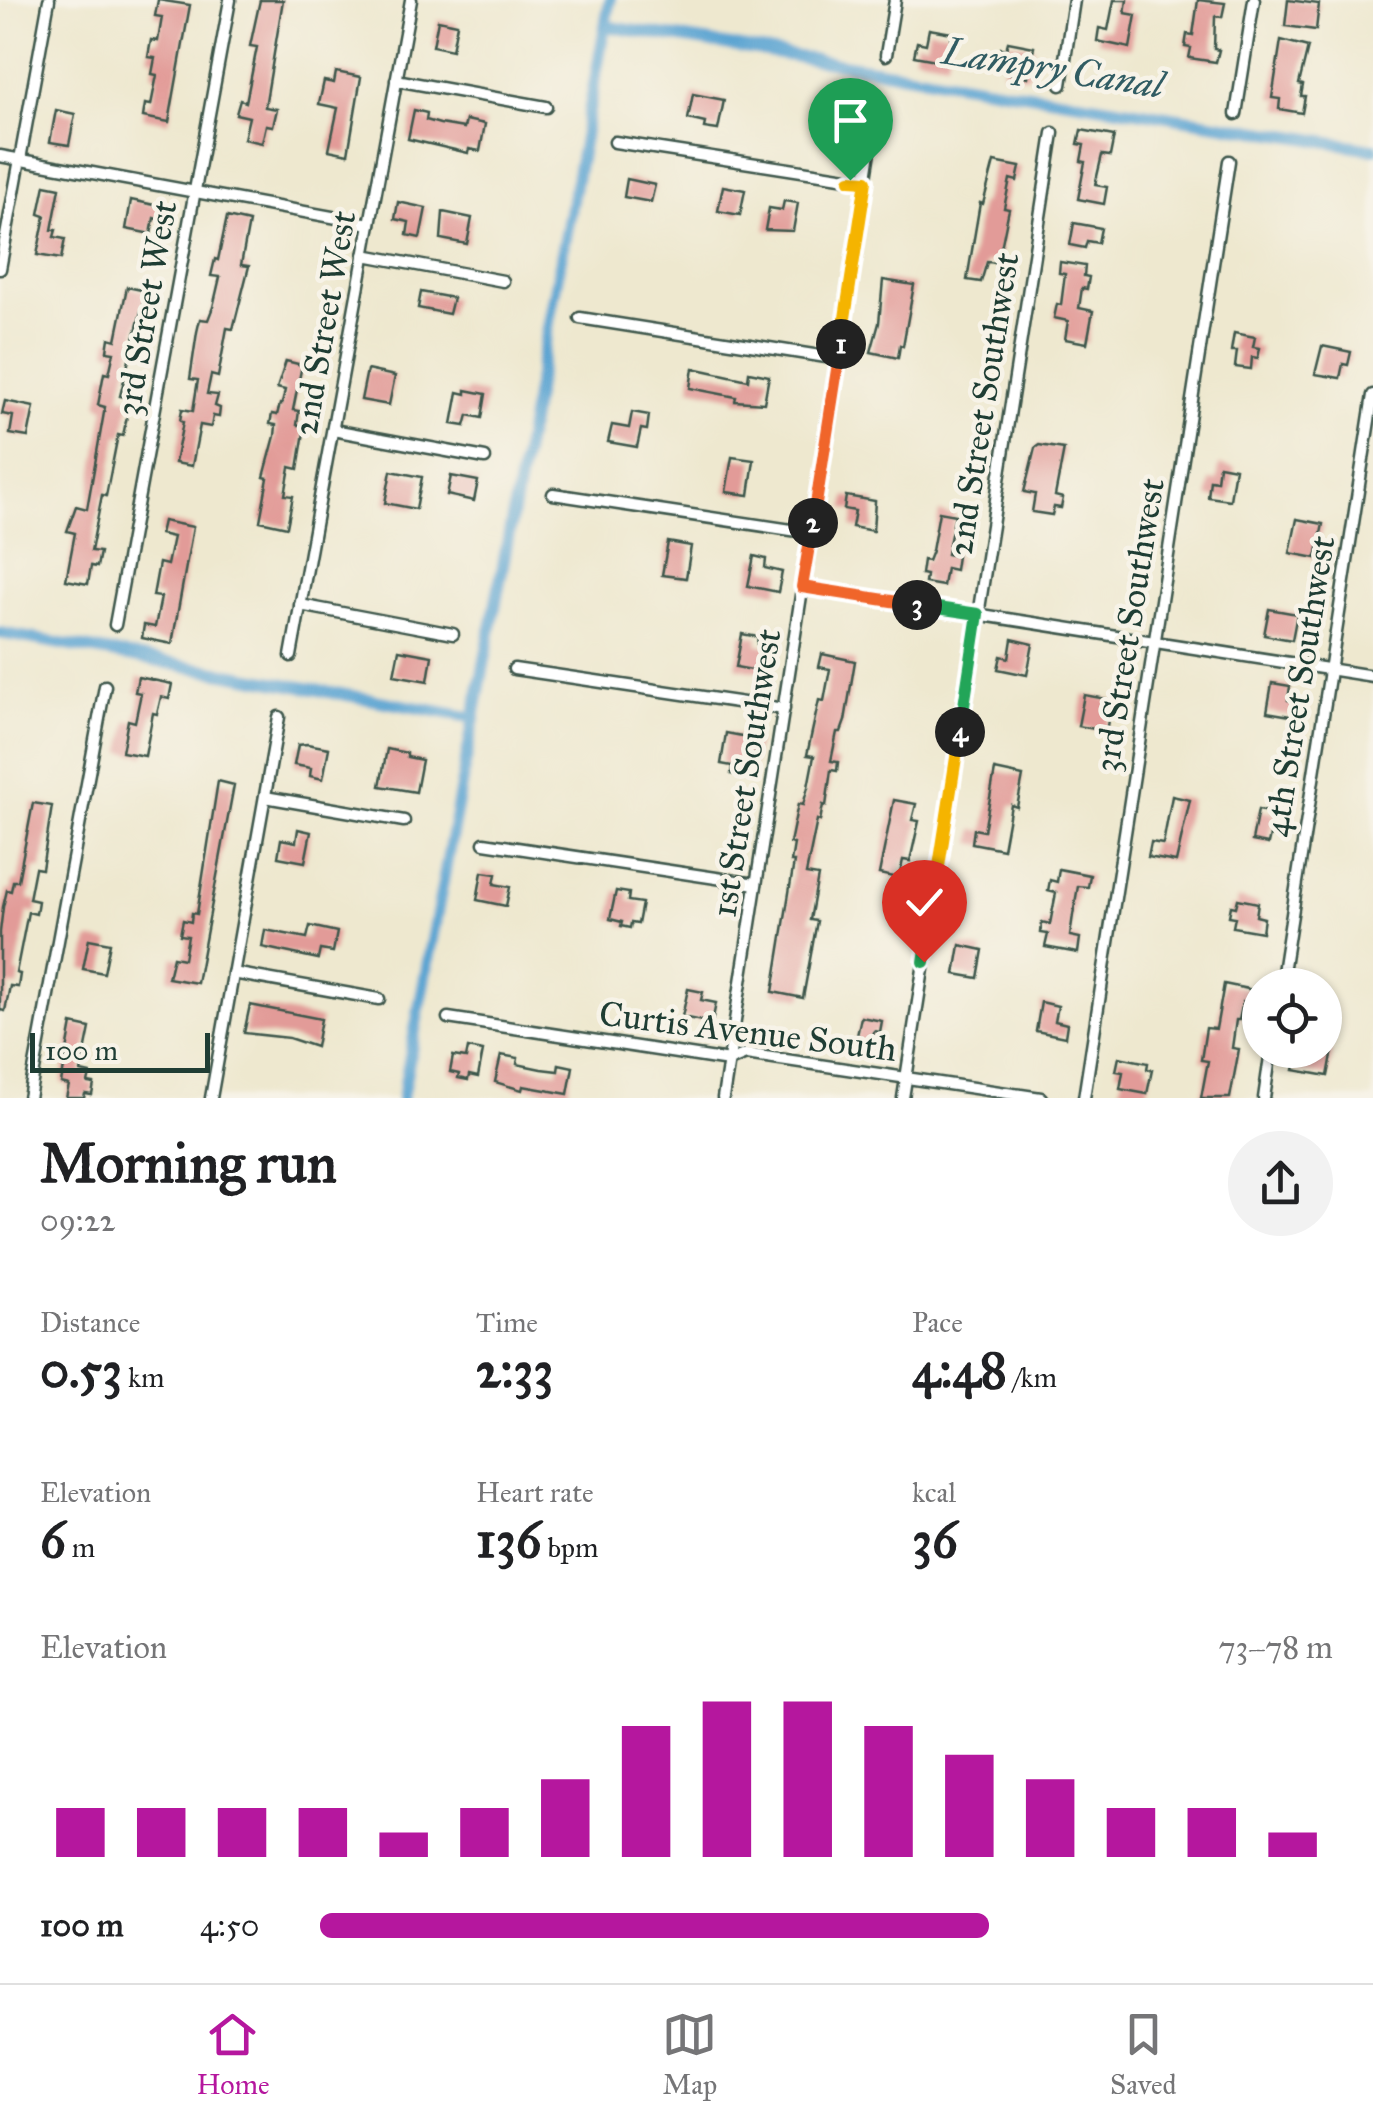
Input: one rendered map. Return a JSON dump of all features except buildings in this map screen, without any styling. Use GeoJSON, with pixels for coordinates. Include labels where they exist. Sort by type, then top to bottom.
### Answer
{"type":"FeatureCollection","features":[{"type":"Feature","properties":{"kind":"street"},"geometry":{"type":"LineString","coordinates":[[0,269],[49,0]]}},
{"type":"Feature","properties":{"kind":"street","name":"3rd Street West"},"geometry":{"type":"LineString","coordinates":[[115,626],[230,0]]}},
{"type":"Feature","properties":{"kind":"street","name":"2nd Street West"},"geometry":{"type":"LineString","coordinates":[[291,656],[411,0]]}},
{"type":"Feature","properties":{"kind":"street"},"geometry":{"type":"LineString","coordinates":[[886,54],[895,0]]}},
{"type":"Feature","properties":{"kind":"street"},"geometry":{"type":"LineString","coordinates":[[1060,85],[1074,0]]}},
{"type":"Feature","properties":{"kind":"street"},"geometry":{"type":"LineString","coordinates":[[1236,114],[1254,0]]}},
{"type":"Feature","properties":{"kind":"street"},"geometry":{"type":"LineString","coordinates":[[396,80],[546,108]]}},
{"type":"Feature","properties":{"kind":"street","name":"1st Street Southwest"},"geometry":{"type":"LineString","coordinates":[[723,1098],[878,100]]}},
{"type":"Feature","properties":{"kind":"street","name":"2nd Street Southwest"},"geometry":{"type":"LineString","coordinates":[[904,1098],[1053,134]]}},
{"type":"Feature","properties":{"kind":"street"},"geometry":{"type":"LineString","coordinates":[[615,142],[866,181]]}},
{"type":"Feature","properties":{"kind":"street"},"geometry":{"type":"LineString","coordinates":[[0,156],[370,224]]}},
{"type":"Feature","properties":{"kind":"street","name":"3rd Street Southwest"},"geometry":{"type":"LineString","coordinates":[[1084,1098],[1229,161]]}},
{"type":"Feature","properties":{"kind":"street"},"geometry":{"type":"LineString","coordinates":[[364,255],[504,281]]}},
{"type":"Feature","properties":{"kind":"street"},"geometry":{"type":"LineString","coordinates":[[580,318],[839,359]]}},
{"type":"Feature","properties":{"kind":"street","name":"4th Street Southwest"},"geometry":{"type":"LineString","coordinates":[[1284,968],[1373,395]]}},
{"type":"Feature","properties":{"kind":"street"},"geometry":{"type":"LineString","coordinates":[[332,430],[485,458]]}},
{"type":"Feature","properties":{"kind":"street"},"geometry":{"type":"LineString","coordinates":[[552,494],[811,534]]}},
{"type":"Feature","properties":{"kind":"street"},"geometry":{"type":"LineString","coordinates":[[802,587],[1373,676]]}},
{"type":"Feature","properties":{"kind":"street"},"geometry":{"type":"LineString","coordinates":[[300,605],[453,634]]}},
{"type":"Feature","properties":{"kind":"street"},"geometry":{"type":"LineString","coordinates":[[514,669],[784,709]]}},
{"type":"Feature","properties":{"kind":"street"},"geometry":{"type":"LineString","coordinates":[[30,1098],[105,686]]}},
{"type":"Feature","properties":{"kind":"street"},"geometry":{"type":"LineString","coordinates":[[210,1098],[279,717]]}},
{"type":"Feature","properties":{"kind":"street"},"geometry":{"type":"LineString","coordinates":[[265,797],[404,822]]}},
{"type":"Feature","properties":{"kind":"street"},"geometry":{"type":"LineString","coordinates":[[484,843],[756,884]]}},
{"type":"Feature","properties":{"kind":"street"},"geometry":{"type":"LineString","coordinates":[[233,973],[379,999]]}},
{"type":"Feature","properties":{"kind":"street","name":"Curtis Avenue South"},"geometry":{"type":"LineString","coordinates":[[448,1018],[728,1061],[746,1054],[1040,1098]]}},
{"type":"Feature","properties":{"kind":"street"},"geometry":{"type":"LineString","coordinates":[[1264,1098],[1268,1068]]}},
{"type":"Feature","properties":{"kind":"waterway"},"geometry":{"type":"LineString","coordinates":[[402,1098],[610,0]]}},
{"type":"Feature","properties":{"kind":"waterway","name":"Lampry Canal"},"geometry":{"type":"LineString","coordinates":[[605,26],[1373,149]]}},
{"type":"Feature","properties":{"kind":"waterway"},"geometry":{"type":"LineString","coordinates":[[0,633],[475,718]]}},
{"type":"Feature","properties":{"kind":"route"},"geometry":{"type":"LineString","coordinates":[[850,180],[866,181],[802,587],[978,614],[924,962]]}}]}
